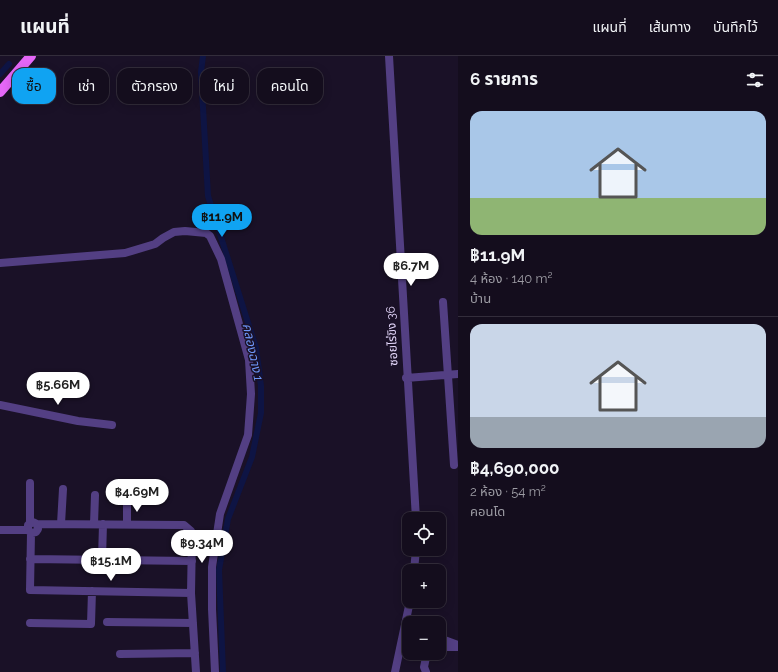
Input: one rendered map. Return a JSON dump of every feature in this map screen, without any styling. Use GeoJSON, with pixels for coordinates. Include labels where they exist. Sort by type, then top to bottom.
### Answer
{"type":"FeatureCollection","features":[{"type":"Feature","properties":{"kind":"main road"},"geometry":{"type":"LineString","coordinates":[[0,92],[26,58]]}},
{"type":"Feature","properties":{"kind":"street","name":"ซอยไร่ขิง 36"},"geometry":{"type":"LineString","coordinates":[[389,56],[406,378],[416,512]]}},
{"type":"Feature","properties":{"kind":"street"},"geometry":{"type":"LineString","coordinates":[[0,263],[125,253],[155,244],[174,232],[185,231],[206,233],[210,236],[220,259],[248,360],[251,394],[248,435],[220,514],[212,567],[215,672]]}},
{"type":"Feature","properties":{"kind":"street"},"geometry":{"type":"LineString","coordinates":[[443,302],[454,465]]}},
{"type":"Feature","properties":{"kind":"street"},"geometry":{"type":"LineString","coordinates":[[406,378],[458,374]]}},
{"type":"Feature","properties":{"kind":"street"},"geometry":{"type":"LineString","coordinates":[[0,405],[78,421],[112,425]]}},
{"type":"Feature","properties":{"kind":"street"},"geometry":{"type":"LineString","coordinates":[[30,483],[30,590],[191,593]]}},
{"type":"Feature","properties":{"kind":"street"},"geometry":{"type":"LineString","coordinates":[[61,524],[63,489]]}},
{"type":"Feature","properties":{"kind":"street"},"geometry":{"type":"LineString","coordinates":[[94,524],[95,495]]}},
{"type":"Feature","properties":{"kind":"street"},"geometry":{"type":"LineString","coordinates":[[127,501],[127,524]]}},
{"type":"Feature","properties":{"kind":"street"},"geometry":{"type":"LineString","coordinates":[[0,530],[61,524],[184,525],[191,531],[192,536],[191,593],[196,672]]}},
{"type":"Feature","properties":{"kind":"street"},"geometry":{"type":"LineString","coordinates":[[102,559],[103,524]]}},
{"type":"Feature","properties":{"kind":"street"},"geometry":{"type":"LineString","coordinates":[[0,525],[30,527]]}},
{"type":"Feature","properties":{"kind":"street"},"geometry":{"type":"LineString","coordinates":[[30,559],[192,560]]}},
{"type":"Feature","properties":{"kind":"street"},"geometry":{"type":"LineString","coordinates":[[30,623],[91,624],[92,591]]}},
{"type":"Feature","properties":{"kind":"street"},"geometry":{"type":"LineString","coordinates":[[107,622],[193,623]]}},
{"type":"Feature","properties":{"kind":"street"},"geometry":{"type":"LineString","coordinates":[[446,641],[458,646]]}},
{"type":"Feature","properties":{"kind":"street"},"geometry":{"type":"LineString","coordinates":[[446,647],[458,646]]}},
{"type":"Feature","properties":{"kind":"street"},"geometry":{"type":"LineString","coordinates":[[395,672],[402,652]]}},
{"type":"Feature","properties":{"kind":"street"},"geometry":{"type":"LineString","coordinates":[[120,654],[195,653]]}},
{"type":"Feature","properties":{"kind":"street"},"geometry":{"type":"LineString","coordinates":[[426,660],[424,667],[426,672]]}},
{"type":"Feature","properties":{"kind":"waterway","name":"คลองฉาง 1"},"geometry":{"type":"LineString","coordinates":[[203,56],[201,72],[208,196],[256,348],[261,386],[261,413],[252,457],[228,519],[219,570],[223,672]]}},
{"type":"Feature","properties":{"kind":"waterway"},"geometry":{"type":"LineString","coordinates":[[0,74],[9,64]]}}]}
